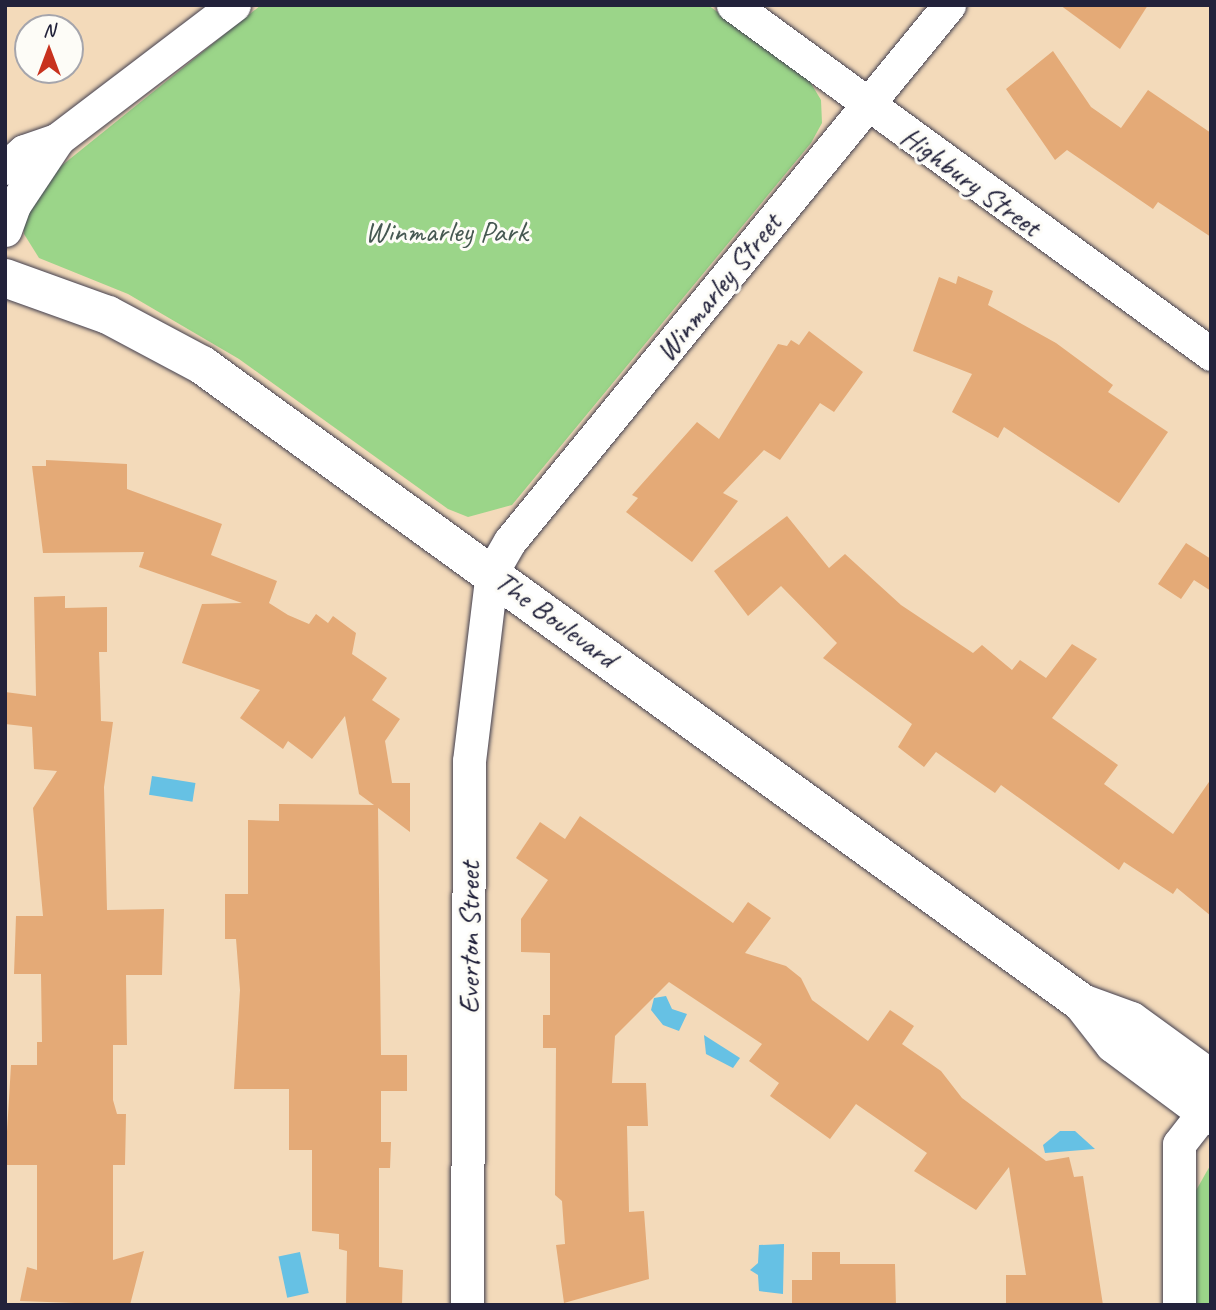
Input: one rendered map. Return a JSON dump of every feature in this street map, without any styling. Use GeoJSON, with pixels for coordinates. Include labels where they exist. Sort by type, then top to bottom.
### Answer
{"type":"FeatureCollection","features":[{"type":"Feature","properties":{"kind":"main road","name":"The Boulevard"},"geometry":{"type":"LineString","coordinates":[[5,278],[108,315],[202,365],[492,572],[1082,1003],[1114,1044],[1209,1102]]}},
{"type":"Feature","properties":{"kind":"street"},"geometry":{"type":"LineString","coordinates":[[5,230],[14,205],[58,139],[234,5]]}},
{"type":"Feature","properties":{"kind":"street","name":"Highbury Street"},"geometry":{"type":"LineString","coordinates":[[733,5],[867,106],[1211,354]]}},
{"type":"Feature","properties":{"kind":"street","name":"Winmarley Street"},"geometry":{"type":"LineString","coordinates":[[492,572],[510,541],[949,5]]}},
{"type":"Feature","properties":{"kind":"street"},"geometry":{"type":"LineString","coordinates":[[5,168],[24,150],[58,139]]}},
{"type":"Feature","properties":{"kind":"street","name":"Everton Street"},"geometry":{"type":"LineString","coordinates":[[467,1305],[469,761],[492,572]]}},
{"type":"Feature","properties":{"kind":"street"},"geometry":{"type":"LineString","coordinates":[[1179,1305],[1179,1144],[1209,1102]]}},
{"type":"Feature","properties":{"kind":"green space","name":"Winmarley Park"},"geometry":{"type":"Polygon","coordinates":[[[261,5],[708,5],[809,80],[821,100],[822,123],[811,143],[512,505],[468,517],[448,509],[239,359],[128,294],[39,258],[24,234],[23,218],[50,175],[261,5]]]}},
{"type":"Feature","properties":{"kind":"green space"},"geometry":{"type":"Polygon","coordinates":[[[1211,1164],[1211,1305],[1194,1305],[1194,1194],[1211,1164]]]}},
{"type":"Feature","properties":{"kind":"water"},"geometry":{"type":"Polygon","coordinates":[[[152,776],[195,783],[192,802],[149,795],[152,776]]]}},
{"type":"Feature","properties":{"kind":"water"},"geometry":{"type":"Polygon","coordinates":[[[666,996],[672,1009],[687,1014],[679,1031],[663,1025],[651,1010],[654,998],[666,996]]]}},
{"type":"Feature","properties":{"kind":"water"},"geometry":{"type":"Polygon","coordinates":[[[704,1035],[740,1058],[733,1068],[706,1054],[704,1035]]]}},
{"type":"Feature","properties":{"kind":"water"},"geometry":{"type":"Polygon","coordinates":[[[1060,1131],[1075,1131],[1095,1149],[1045,1153],[1043,1145],[1060,1131]]]}},
{"type":"Feature","properties":{"kind":"water"},"geometry":{"type":"Polygon","coordinates":[[[784,1244],[783,1294],[759,1291],[758,1275],[750,1270],[758,1263],[759,1245],[784,1244]]]}},
{"type":"Feature","properties":{"kind":"water"},"geometry":{"type":"Polygon","coordinates":[[[300,1252],[309,1293],[287,1298],[278,1257],[300,1252]]]}},
{"type":"Feature","properties":{"kind":"building"},"geometry":{"type":"Polygon","coordinates":[[[1060,5],[1148,5],[1120,49],[1060,5]]]}},
{"type":"Feature","properties":{"kind":"building"},"geometry":{"type":"Polygon","coordinates":[[[1053,51],[1091,107],[1121,128],[1148,90],[1211,133],[1211,237],[1158,202],[1153,209],[1067,150],[1055,160],[1006,89],[1053,51]]]}},
{"type":"Feature","properties":{"kind":"building"},"geometry":{"type":"Polygon","coordinates":[[[958,276],[993,291],[988,305],[1056,343],[1113,385],[1108,392],[1168,432],[1119,503],[1004,427],[998,438],[952,412],[972,374],[913,351],[939,277],[956,284],[958,276]]]}},
{"type":"Feature","properties":{"kind":"building"},"geometry":{"type":"Polygon","coordinates":[[[809,331],[863,372],[834,412],[820,403],[780,460],[764,450],[723,493],[738,501],[692,562],[626,512],[638,498],[632,495],[697,422],[719,439],[778,344],[787,346],[791,340],[799,345],[809,331]]]}},
{"type":"Feature","properties":{"kind":"building"},"geometry":{"type":"Polygon","coordinates":[[[46,460],[127,464],[127,489],[222,524],[211,555],[277,581],[269,603],[288,615],[309,624],[316,614],[328,623],[333,616],[356,633],[352,654],[387,678],[372,700],[400,719],[385,741],[392,783],[410,783],[410,832],[378,808],[381,1055],[407,1055],[407,1091],[381,1091],[381,1142],[391,1142],[390,1168],[379,1168],[379,1267],[403,1270],[402,1305],[346,1305],[347,1251],[339,1249],[339,1234],[312,1231],[312,1150],[289,1150],[289,1089],[234,1089],[240,990],[236,939],[225,939],[225,894],[248,894],[248,820],[279,821],[279,804],[374,805],[359,794],[345,716],[312,759],[288,741],[283,749],[240,718],[260,690],[182,663],[202,604],[242,603],[139,567],[144,552],[43,553],[32,466],[46,466],[46,460]]]}},
{"type":"Feature","properties":{"kind":"building"},"geometry":{"type":"Polygon","coordinates":[[[787,516],[829,568],[845,554],[901,605],[973,653],[982,645],[1012,670],[1020,660],[1046,678],[1072,644],[1097,659],[1052,718],[1118,765],[1104,784],[1173,834],[1211,779],[1211,916],[1177,888],[1173,894],[1124,862],[1119,870],[1001,785],[995,793],[936,752],[924,767],[898,747],[912,724],[823,658],[837,643],[781,586],[748,616],[714,571],[787,516]]]}},
{"type":"Feature","properties":{"kind":"building"},"geometry":{"type":"Polygon","coordinates":[[[1186,543],[1211,559],[1211,591],[1194,580],[1181,599],[1158,584],[1186,543]]]}},
{"type":"Feature","properties":{"kind":"building"},"geometry":{"type":"Polygon","coordinates":[[[65,596],[65,608],[107,607],[107,652],[99,652],[101,721],[113,722],[104,787],[107,910],[164,909],[162,975],[126,975],[127,1045],[113,1045],[113,1100],[117,1114],[126,1114],[125,1165],[113,1165],[113,1260],[144,1251],[130,1305],[20,1301],[27,1267],[37,1270],[37,1165],[5,1165],[11,1065],[37,1065],[37,1042],[42,1042],[41,974],[14,974],[16,916],[43,916],[33,808],[57,771],[34,769],[32,727],[5,724],[5,692],[36,696],[34,597],[65,596]]]}},
{"type":"Feature","properties":{"kind":"building"},"geometry":{"type":"Polygon","coordinates":[[[580,816],[733,923],[748,902],[771,918],[745,953],[786,966],[801,978],[812,1000],[868,1041],[890,1010],[914,1026],[902,1044],[941,1071],[962,1098],[1046,1161],[1069,1157],[1074,1177],[1083,1176],[1103,1305],[1006,1305],[1006,1275],[1026,1275],[1009,1167],[976,1210],[914,1171],[927,1153],[856,1104],[830,1139],[770,1096],[779,1083],[749,1061],[762,1044],[669,982],[615,1036],[612,1083],[646,1083],[648,1126],[627,1126],[629,1212],[644,1211],[649,1279],[564,1303],[556,1245],[565,1244],[562,1201],[555,1195],[556,1048],[543,1048],[543,1015],[550,1015],[550,953],[521,952],[521,919],[548,880],[516,858],[540,822],[565,839],[580,816]]]}},
{"type":"Feature","properties":{"kind":"building"},"geometry":{"type":"Polygon","coordinates":[[[812,1252],[840,1252],[840,1264],[895,1264],[896,1305],[792,1305],[792,1280],[812,1280],[812,1252]]]}}]}
